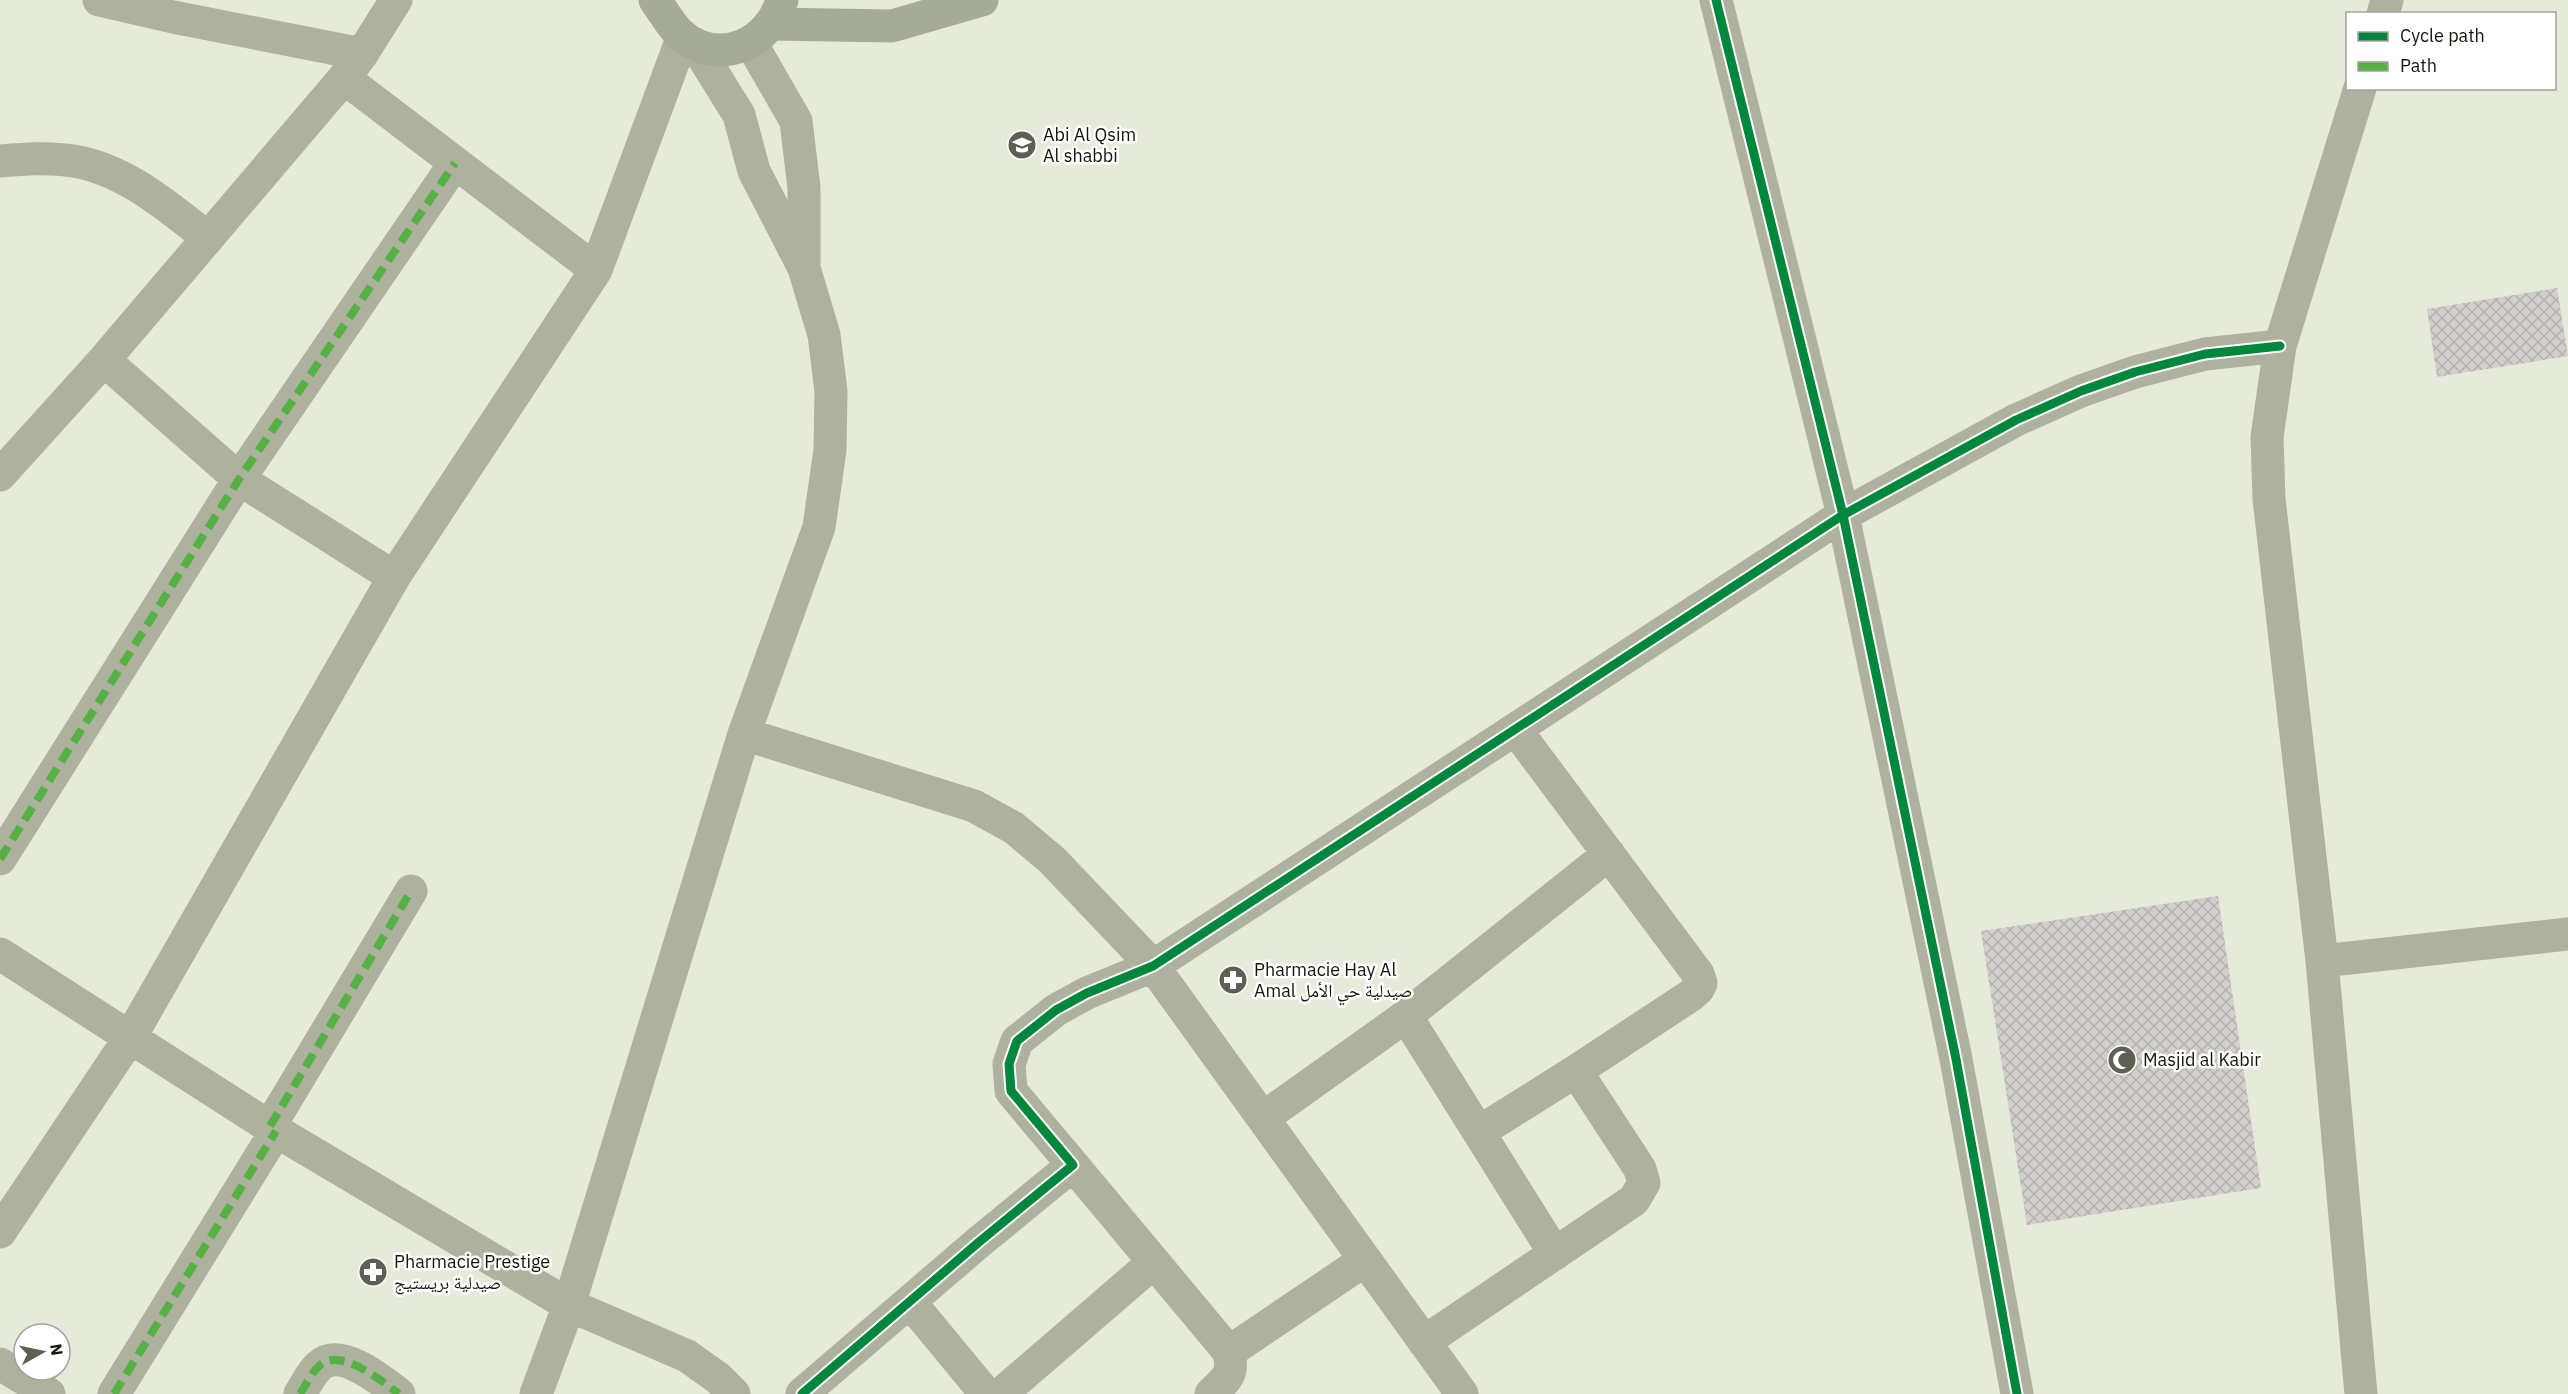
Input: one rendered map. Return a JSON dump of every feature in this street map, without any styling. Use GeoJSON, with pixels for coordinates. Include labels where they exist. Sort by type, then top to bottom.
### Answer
{"type":"FeatureCollection","features":[{"type":"Feature","properties":{"kind":"main road"},"geometry":{"type":"LineString","coordinates":[[672,19],[723,50],[737,48],[768,22],[892,26],[982,0]]}},
{"type":"Feature","properties":{"kind":"street"},"geometry":{"type":"LineString","coordinates":[[99,0],[173,17],[353,66],[455,164],[596,270]]}},
{"type":"Feature","properties":{"kind":"street"},"geometry":{"type":"LineString","coordinates":[[0,475],[104,360],[353,66],[396,0]]}},
{"type":"Feature","properties":{"kind":"street"},"geometry":{"type":"LineString","coordinates":[[1716,0],[1843,515],[1956,1059],[2017,1394]]}},
{"type":"Feature","properties":{"kind":"street"},"geometry":{"type":"LineString","coordinates":[[536,1394],[569,1305],[744,734],[819,527],[831,450],[831,392],[824,335],[804,268],[754,171],[739,115],[672,19]]}},
{"type":"Feature","properties":{"kind":"street"},"geometry":{"type":"LineString","coordinates":[[0,1232],[131,1036],[394,577],[596,270],[672,19]]}},
{"type":"Feature","properties":{"kind":"street"},"geometry":{"type":"LineString","coordinates":[[768,22],[796,121],[804,188],[804,268]]}},
{"type":"Feature","properties":{"kind":"street"},"geometry":{"type":"LineString","coordinates":[[2359,90],[2280,346],[2267,436],[2269,500],[2322,961],[2361,1394]]}},
{"type":"Feature","properties":{"kind":"street"},"geometry":{"type":"LineString","coordinates":[[0,161],[43,159],[74,161],[106,170],[163,204],[207,238]]}},
{"type":"Feature","properties":{"kind":"street"},"geometry":{"type":"LineString","coordinates":[[0,859],[239,479],[455,164]]}},
{"type":"Feature","properties":{"kind":"street"},"geometry":{"type":"LineString","coordinates":[[1211,1394],[1229,1376],[1232,1367],[1229,1352],[1011,1091],[1009,1064],[1017,1041],[1056,1010],[1086,993],[1153,966],[1843,515],[2016,420],[2081,391],[2135,372],[2205,354],[2280,346]]}},
{"type":"Feature","properties":{"kind":"street"},"geometry":{"type":"LineString","coordinates":[[104,360],[239,479],[394,577]]}},
{"type":"Feature","properties":{"kind":"street"},"geometry":{"type":"LineString","coordinates":[[1479,1132],[1690,996],[1698,989],[1701,982],[1698,974],[1516,730]]}},
{"type":"Feature","properties":{"kind":"street"},"geometry":{"type":"LineString","coordinates":[[744,734],[974,806],[1014,828],[1052,860],[1153,966],[1462,1394]]}},
{"type":"Feature","properties":{"kind":"street"},"geometry":{"type":"LineString","coordinates":[[1263,1118],[1406,1016],[1609,854]]}},
{"type":"Feature","properties":{"kind":"street"},"geometry":{"type":"LineString","coordinates":[[114,1394],[411,891]]}},
{"type":"Feature","properties":{"kind":"street"},"geometry":{"type":"LineString","coordinates":[[2322,961],[2568,934]]}},
{"type":"Feature","properties":{"kind":"street"},"geometry":{"type":"LineString","coordinates":[[0,954],[273,1128],[569,1305],[687,1356],[734,1394]]}},
{"type":"Feature","properties":{"kind":"street"},"geometry":{"type":"LineString","coordinates":[[1406,1016],[1555,1254]]}},
{"type":"Feature","properties":{"kind":"street"},"geometry":{"type":"LineString","coordinates":[[1425,1342],[1634,1200],[1644,1183],[1640,1169],[1576,1071]]}},
{"type":"Feature","properties":{"kind":"street"},"geometry":{"type":"LineString","coordinates":[[802,1394],[1073,1165]]}},
{"type":"Feature","properties":{"kind":"street"},"geometry":{"type":"LineString","coordinates":[[1229,1352],[1365,1260]]}},
{"type":"Feature","properties":{"kind":"street"},"geometry":{"type":"LineString","coordinates":[[1000,1394],[1154,1262]]}},
{"type":"Feature","properties":{"kind":"street"},"geometry":{"type":"LineString","coordinates":[[910,1302],[986,1394]]}},
{"type":"Feature","properties":{"kind":"street"},"geometry":{"type":"LineString","coordinates":[[300,1394],[319,1366],[334,1360],[352,1363],[379,1378],[399,1394]]}},
{"type":"Feature","properties":{"kind":"street"},"geometry":{"type":"LineString","coordinates":[[0,1364],[49,1394]]}},
{"type":"Feature","properties":{"kind":"building"},"geometry":{"type":"Polygon","coordinates":[[[2557,288],[2568,356],[2437,377],[2427,309],[2557,288]]]}},
{"type":"Feature","properties":{"kind":"building","name":"Masjid al Kabir"},"geometry":{"type":"Polygon","coordinates":[[[2218,896],[2261,1188],[2027,1225],[1981,931],[2218,896]]]}},
{"type":"Feature","properties":{"kind":"marked path"},"geometry":{"type":"LineString","coordinates":[[0,859],[239,479],[455,163]]}},
{"type":"Feature","properties":{"kind":"marked path"},"geometry":{"type":"LineString","coordinates":[[270,1126],[411,891]]}},
{"type":"Feature","properties":{"kind":"marked path"},"geometry":{"type":"LineString","coordinates":[[114,1394],[276,1131]]}},
{"type":"Feature","properties":{"kind":"marked path"},"geometry":{"type":"LineString","coordinates":[[300,1394],[319,1366],[328,1361],[338,1360],[372,1374],[399,1394]]}},
{"type":"Feature","properties":{"kind":"cycle path"},"geometry":{"type":"LineString","coordinates":[[1716,0],[1843,515],[1956,1059],[2017,1394]]}},
{"type":"Feature","properties":{"kind":"cycle path"},"geometry":{"type":"LineString","coordinates":[[802,1394],[979,1242],[1073,1165],[1011,1091],[1009,1064],[1017,1041],[1056,1010],[1087,993],[1153,966],[1843,515],[2016,420],[2081,391],[2135,372],[2205,354],[2280,346]]}},
{"type":"Feature","properties":{"kind":"place","name":"Abi Al Qsim Al shabbi"},"geometry":{"type":"Point","coordinates":[1022,145]}},
{"type":"Feature","properties":{"kind":"place","name":"Pharmacie Hay Al Amal صيدلية حي الأمل"},"geometry":{"type":"Point","coordinates":[1233,980]}},
{"type":"Feature","properties":{"kind":"place","name":"Masjid al Kabir"},"geometry":{"type":"Point","coordinates":[2122,1060]}},
{"type":"Feature","properties":{"kind":"place","name":"Pharmacie Prestige صيدلية بريستيج"},"geometry":{"type":"Point","coordinates":[373,1272]}}]}
